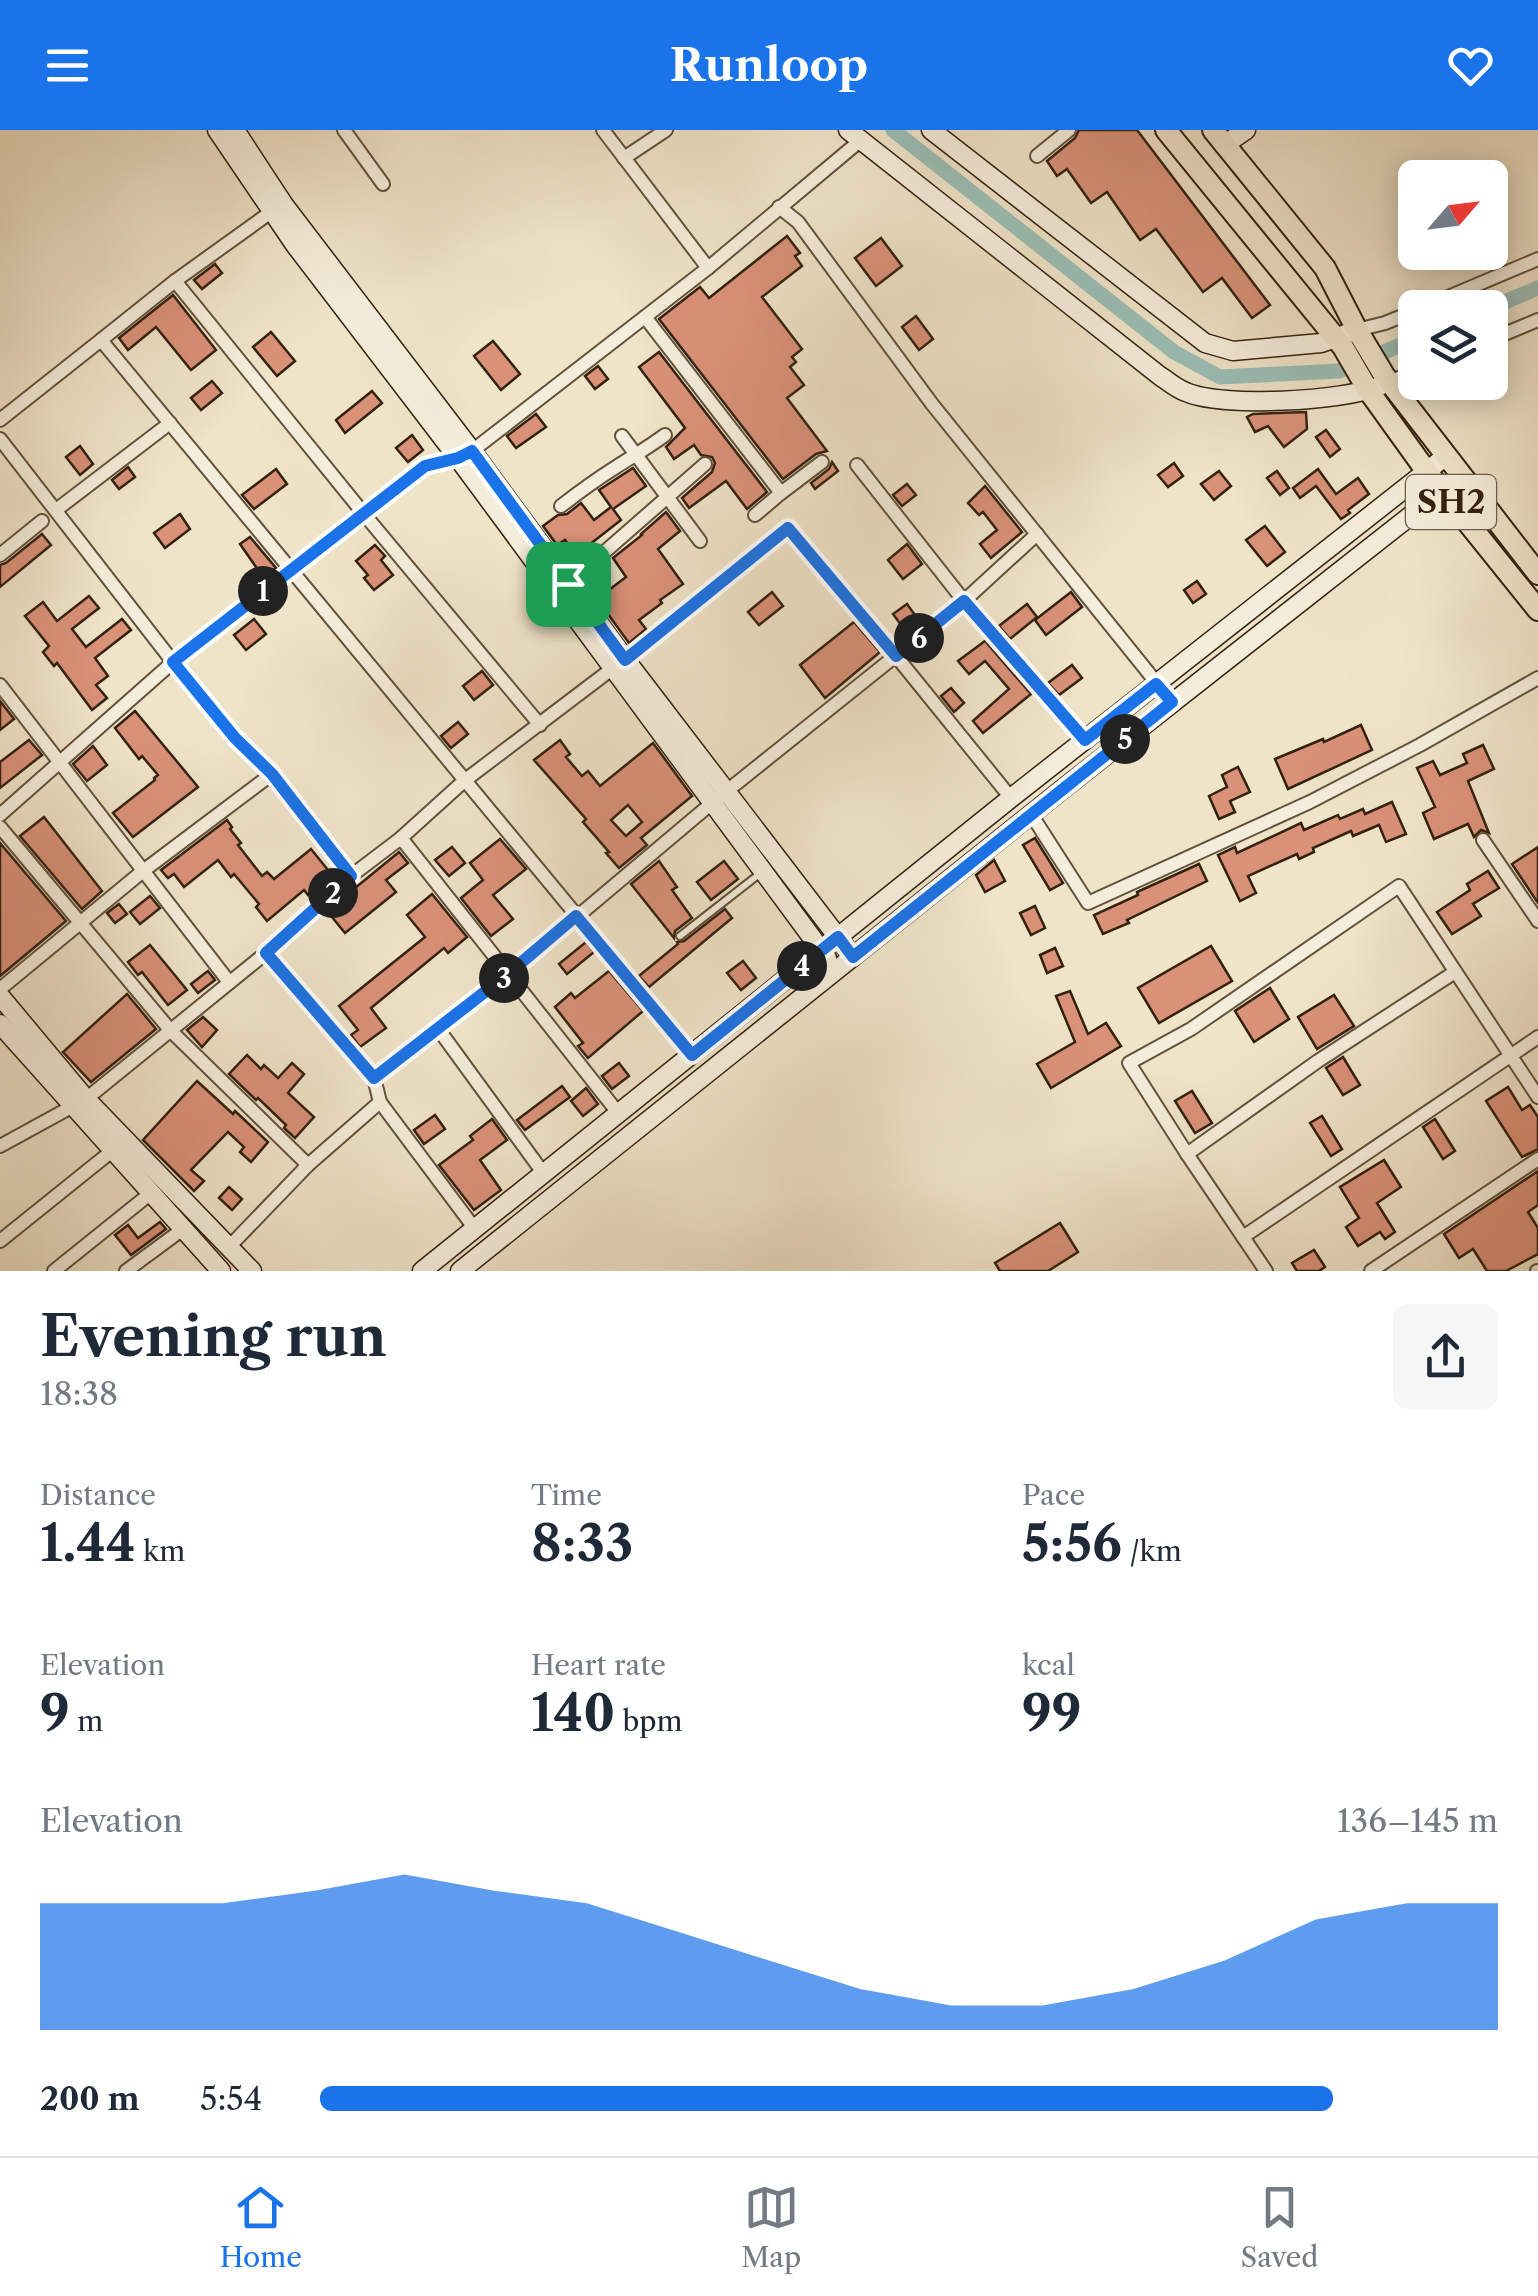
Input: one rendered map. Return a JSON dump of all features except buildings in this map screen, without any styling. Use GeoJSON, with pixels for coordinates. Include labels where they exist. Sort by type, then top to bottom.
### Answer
{"type":"FeatureCollection","features":[{"type":"Feature","properties":{"kind":"main road","name":"SH2"},"geometry":{"type":"LineString","coordinates":[[1166,130],[1350,339]]}},
{"type":"Feature","properties":{"kind":"main road","name":"SH2"},"geometry":{"type":"LineString","coordinates":[[1219,138],[1325,268],[1368,390],[1427,472],[1538,610]]}},
{"type":"Feature","properties":{"kind":"main road"},"geometry":{"type":"LineString","coordinates":[[1350,339],[1387,378]]}},
{"type":"Feature","properties":{"kind":"main road","name":"SH2"},"geometry":{"type":"LineString","coordinates":[[1387,378],[1538,574]]}},
{"type":"Feature","properties":{"kind":"street"},"geometry":{"type":"LineString","coordinates":[[217,130],[272,212],[568,584],[619,664]]}},
{"type":"Feature","properties":{"kind":"street"},"geometry":{"type":"LineString","coordinates":[[234,130],[284,205],[719,798],[853,957]]}},
{"type":"Feature","properties":{"kind":"street"},"geometry":{"type":"LineString","coordinates":[[344,130],[383,184]]}},
{"type":"Feature","properties":{"kind":"street"},"geometry":{"type":"LineString","coordinates":[[603,130],[708,268]]}},
{"type":"Feature","properties":{"kind":"street"},"geometry":{"type":"LineString","coordinates":[[624,158],[666,130]]}},
{"type":"Feature","properties":{"kind":"street"},"geometry":{"type":"LineString","coordinates":[[931,130],[1205,343],[1232,352],[1321,343],[1350,339],[1398,317]]}},
{"type":"Feature","properties":{"kind":"street"},"geometry":{"type":"LineString","coordinates":[[1037,156],[1069,130]]}},
{"type":"Feature","properties":{"kind":"street"},"geometry":{"type":"LineString","coordinates":[[1219,138],[1246,130]]}},
{"type":"Feature","properties":{"kind":"street"},"geometry":{"type":"LineString","coordinates":[[0,815],[173,662],[290,570],[425,466],[465,454],[708,268],[854,135],[1160,376],[1187,393],[1248,401],[1318,397],[1368,390],[1398,375]]}},
{"type":"Feature","properties":{"kind":"street"},"geometry":{"type":"LineString","coordinates":[[779,207],[798,222],[932,404],[1172,702]]}},
{"type":"Feature","properties":{"kind":"street"},"geometry":{"type":"LineString","coordinates":[[0,420],[174,281],[272,212]]}},
{"type":"Feature","properties":{"kind":"street"},"geometry":{"type":"LineString","coordinates":[[1466,290],[1538,260]]}},
{"type":"Feature","properties":{"kind":"street"},"geometry":{"type":"LineString","coordinates":[[174,281],[540,724]]}},
{"type":"Feature","properties":{"kind":"street"},"geometry":{"type":"LineString","coordinates":[[645,317],[781,493]]}},
{"type":"Feature","properties":{"kind":"street"},"geometry":{"type":"LineString","coordinates":[[1508,332],[1538,320]]}},
{"type":"Feature","properties":{"kind":"street"},"geometry":{"type":"LineString","coordinates":[[101,340],[692,1055]]}},
{"type":"Feature","properties":{"kind":"street"},"geometry":{"type":"LineString","coordinates":[[56,510],[170,423]]}},
{"type":"Feature","properties":{"kind":"street"},"geometry":{"type":"LineString","coordinates":[[561,506],[666,435]]}},
{"type":"Feature","properties":{"kind":"street"},"geometry":{"type":"LineString","coordinates":[[622,436],[700,542]]}},
{"type":"Feature","properties":{"kind":"street"},"geometry":{"type":"LineString","coordinates":[[0,440],[173,662],[235,738],[272,774],[351,876]]}},
{"type":"Feature","properties":{"kind":"street"},"geometry":{"type":"LineString","coordinates":[[422,1271],[1011,798],[1446,456]]}},
{"type":"Feature","properties":{"kind":"street"},"geometry":{"type":"LineString","coordinates":[[755,515],[822,462]]}},
{"type":"Feature","properties":{"kind":"street"},"geometry":{"type":"LineString","coordinates":[[568,584],[705,464]]}},
{"type":"Feature","properties":{"kind":"street"},"geometry":{"type":"LineString","coordinates":[[857,465],[964,601],[1085,740]]}},
{"type":"Feature","properties":{"kind":"street"},"geometry":{"type":"LineString","coordinates":[[460,1271],[1460,475]]}},
{"type":"Feature","properties":{"kind":"street"},"geometry":{"type":"LineString","coordinates":[[0,555],[42,520]]}},
{"type":"Feature","properties":{"kind":"street"},"geometry":{"type":"LineString","coordinates":[[0,1146],[79,1103],[170,1032],[464,781],[619,664],[788,528],[1011,798]]}},
{"type":"Feature","properties":{"kind":"street"},"geometry":{"type":"LineString","coordinates":[[374,1078],[439,1030],[964,601],[1037,534]]}},
{"type":"Feature","properties":{"kind":"street"},"geometry":{"type":"LineString","coordinates":[[1030,814],[1088,903],[1310,802],[1538,678]]}},
{"type":"Feature","properties":{"kind":"street"},"geometry":{"type":"LineString","coordinates":[[0,685],[229,982]]}},
{"type":"Feature","properties":{"kind":"street"},"geometry":{"type":"LineString","coordinates":[[221,1271],[112,1151],[0,993],[143,871],[272,774]]}},
{"type":"Feature","properties":{"kind":"street"},"geometry":{"type":"LineString","coordinates":[[719,798],[763,871],[836,971]]}},
{"type":"Feature","properties":{"kind":"street"},"geometry":{"type":"LineString","coordinates":[[0,827],[170,1032],[308,1166]]}},
{"type":"Feature","properties":{"kind":"street"},"geometry":{"type":"LineString","coordinates":[[400,838],[619,1114]]}},
{"type":"Feature","properties":{"kind":"street"},"geometry":{"type":"LineString","coordinates":[[1483,840],[1538,922]]}},
{"type":"Feature","properties":{"kind":"street"},"geometry":{"type":"LineString","coordinates":[[1266,1271],[1129,1063],[1190,1029],[1398,886],[1538,1097]]}},
{"type":"Feature","properties":{"kind":"street"},"geometry":{"type":"LineString","coordinates":[[1187,1154],[1318,1061],[1455,972]]}},
{"type":"Feature","properties":{"kind":"street"},"geometry":{"type":"LineString","coordinates":[[320,1016],[374,1078],[380,1102],[475,1229]]}},
{"type":"Feature","properties":{"kind":"street"},"geometry":{"type":"LineString","coordinates":[[0,1024],[252,1271]]}},
{"type":"Feature","properties":{"kind":"street"},"geometry":{"type":"LineString","coordinates":[[439,1030],[544,1174]]}},
{"type":"Feature","properties":{"kind":"street"},"geometry":{"type":"LineString","coordinates":[[1243,1237],[1538,1038]]}},
{"type":"Feature","properties":{"kind":"street"},"geometry":{"type":"LineString","coordinates":[[229,1246],[308,1166],[380,1102]]}},
{"type":"Feature","properties":{"kind":"street"},"geometry":{"type":"LineString","coordinates":[[0,1241],[112,1151]]}},
{"type":"Feature","properties":{"kind":"street"},"geometry":{"type":"LineString","coordinates":[[1370,1271],[1538,1159]]}},
{"type":"Feature","properties":{"kind":"street"},"geometry":{"type":"LineString","coordinates":[[54,1271],[151,1193]]}},
{"type":"Feature","properties":{"kind":"street"},"geometry":{"type":"LineString","coordinates":[[126,1271],[183,1228]]}},
{"type":"Feature","properties":{"kind":"lane"},"geometry":{"type":"LineString","coordinates":[[680,936],[763,871]]}},
{"type":"Feature","properties":{"kind":"path"},"geometry":{"type":"LineString","coordinates":[[266,953],[320,1016]]}},
{"type":"Feature","properties":{"kind":"waterway"},"geometry":{"type":"LineString","coordinates":[[893,130],[1174,352],[1220,377],[1339,371],[1398,346]]}},
{"type":"Feature","properties":{"kind":"waterway"},"geometry":{"type":"LineString","coordinates":[[1508,300],[1538,288]]}},
{"type":"Feature","properties":{"kind":"route"},"geometry":{"type":"LineString","coordinates":[[472,451],[568,584],[625,660],[788,528],[896,656],[964,601],[1085,740],[1156,684],[1172,702],[853,957],[838,937],[692,1055],[576,916],[439,1030],[374,1078],[266,953],[351,876],[272,774],[235,738],[173,662],[425,466],[472,451]]}}]}
